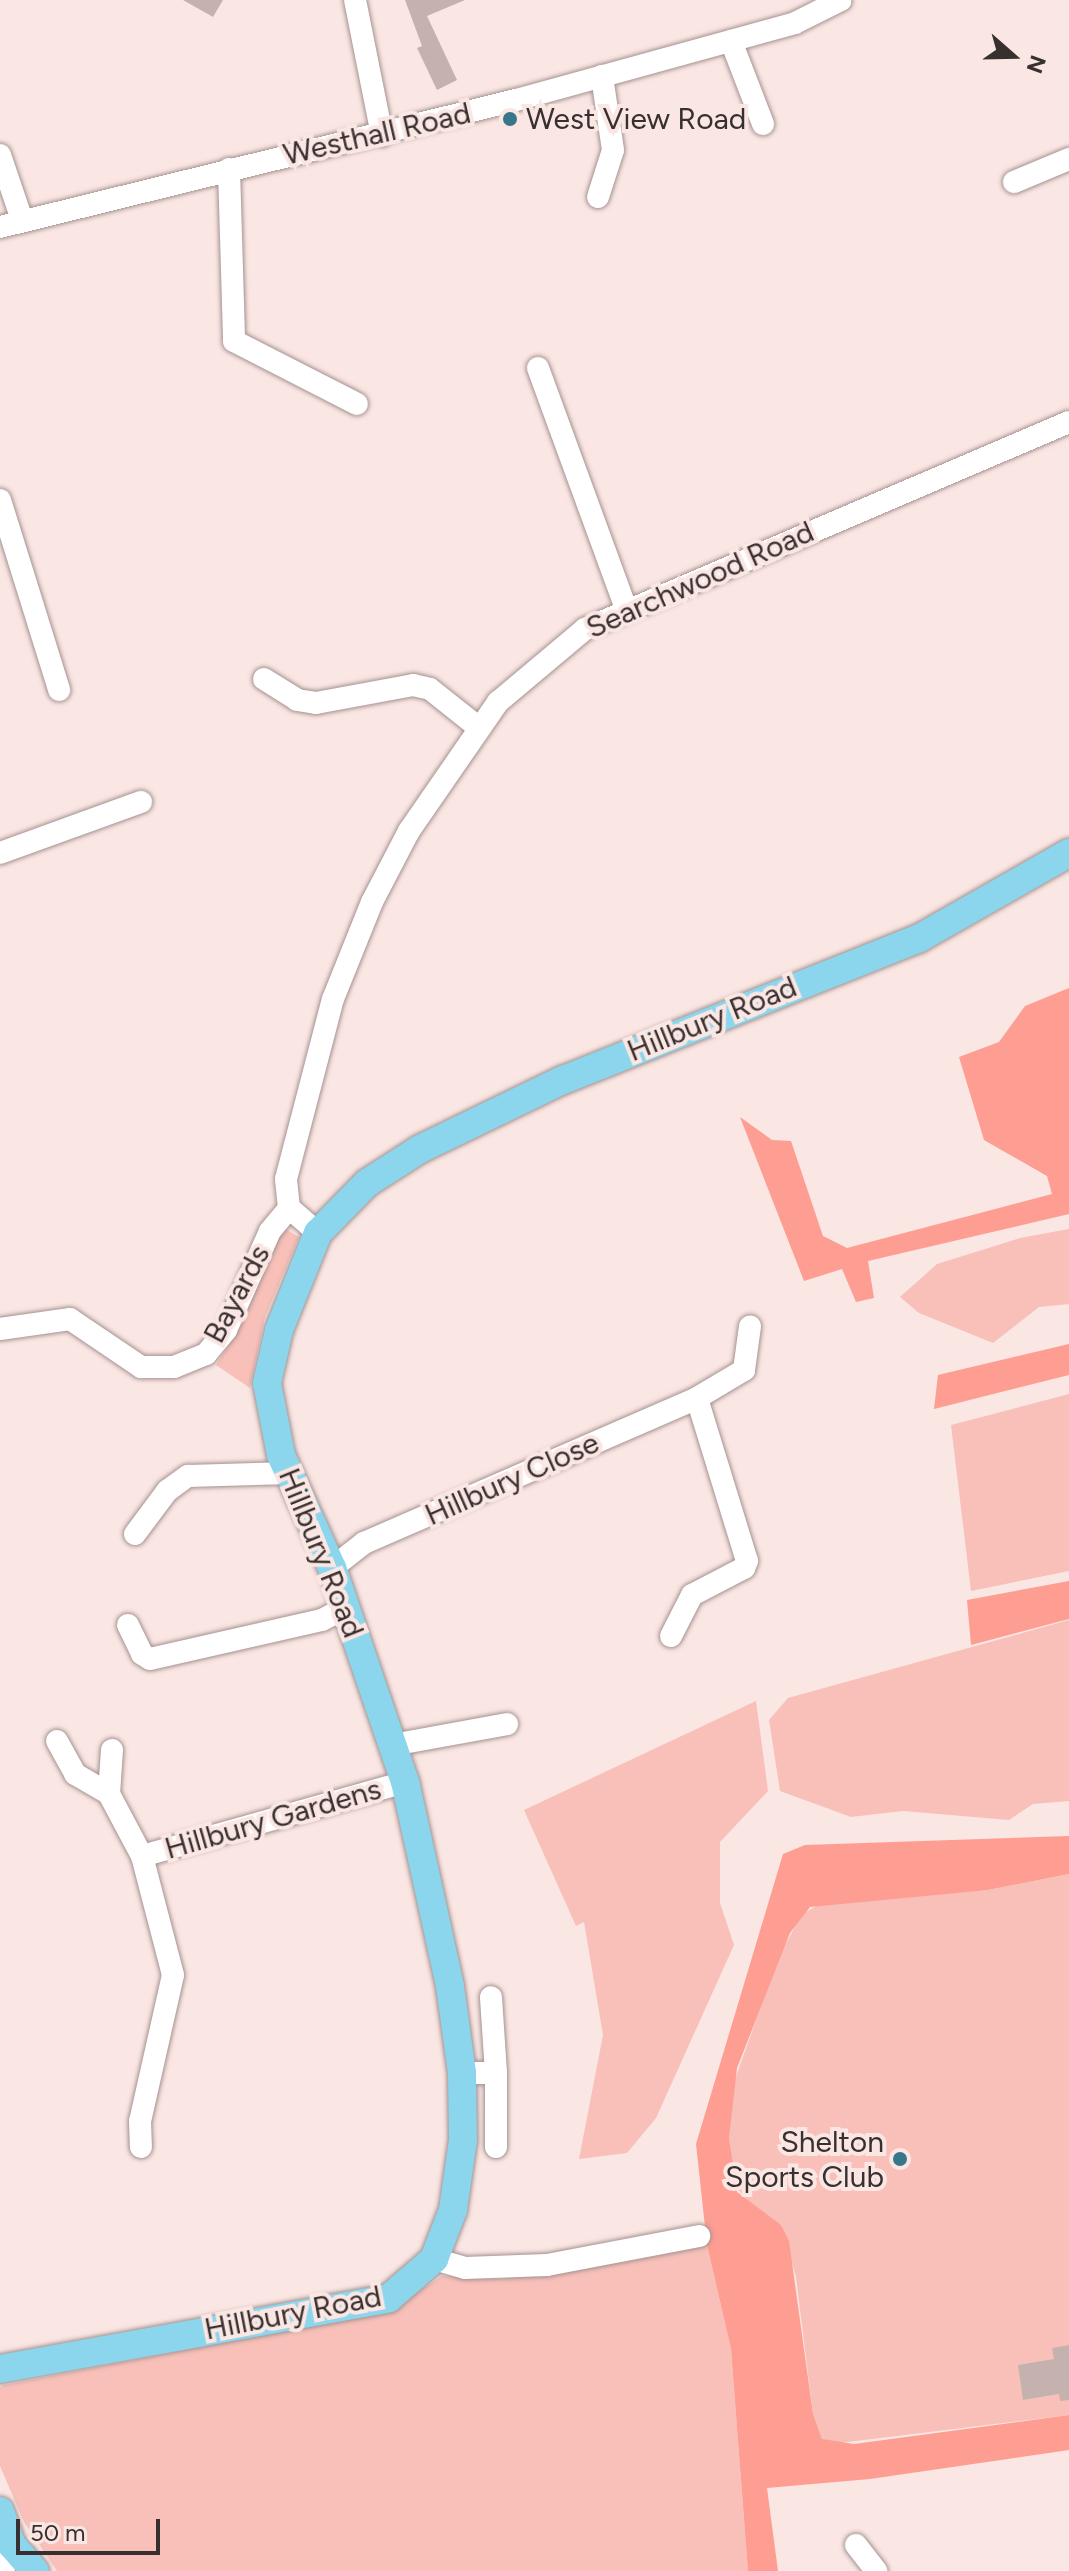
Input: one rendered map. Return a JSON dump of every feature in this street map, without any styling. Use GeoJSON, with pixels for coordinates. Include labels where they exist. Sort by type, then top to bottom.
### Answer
{"type":"FeatureCollection","features":[{"type":"Feature","properties":{"kind":"main road","name":"Hillbury Road"},"geometry":{"type":"LineString","coordinates":[[0,2369],[389,2298],[434,2259],[453,2210],[463,2140],[462,2073],[450,1986],[405,1782],[332,1568],[289,1473],[267,1383],[279,1330],[318,1233],[367,1183],[420,1149],[577,1074],[918,939],[1069,853]]}},
{"type":"Feature","properties":{"kind":"main road"},"geometry":{"type":"LineString","coordinates":[[0,2511],[8,2558],[35,2571]]}},
{"type":"Feature","properties":{"kind":"street"},"geometry":{"type":"LineString","coordinates":[[355,0],[382,135]]}},
{"type":"Feature","properties":{"kind":"street","name":"Westhall Road"},"geometry":{"type":"LineString","coordinates":[[0,227],[229,169],[382,135],[602,76],[795,23],[841,0]]}},
{"type":"Feature","properties":{"kind":"street"},"geometry":{"type":"LineString","coordinates":[[731,41],[763,124]]}},
{"type":"Feature","properties":{"kind":"street"},"geometry":{"type":"LineString","coordinates":[[598,197],[614,142],[602,76]]}},
{"type":"Feature","properties":{"kind":"street"},"geometry":{"type":"LineString","coordinates":[[0,155],[22,220]]}},
{"type":"Feature","properties":{"kind":"street"},"geometry":{"type":"LineString","coordinates":[[1014,182],[1069,159]]}},
{"type":"Feature","properties":{"kind":"street"},"geometry":{"type":"LineString","coordinates":[[229,169],[234,341],[357,404]]}},
{"type":"Feature","properties":{"kind":"street"},"geometry":{"type":"LineString","coordinates":[[538,368],[626,609]]}},
{"type":"Feature","properties":{"kind":"street","name":"Searchwood Road"},"geometry":{"type":"LineString","coordinates":[[289,1208],[286,1179],[344,971],[372,902],[409,831],[479,728],[546,658],[585,629],[626,609],[1069,422]]}},
{"type":"Feature","properties":{"kind":"street"},"geometry":{"type":"LineString","coordinates":[[0,500],[59,690]]}},
{"type":"Feature","properties":{"kind":"street"},"geometry":{"type":"LineString","coordinates":[[264,679],[297,700],[316,703],[413,685],[430,689],[479,728]]}},
{"type":"Feature","properties":{"kind":"street"},"geometry":{"type":"LineString","coordinates":[[0,853],[141,802]]}},
{"type":"Feature","properties":{"kind":"street"},"geometry":{"type":"LineString","coordinates":[[289,1208],[318,1233]]}},
{"type":"Feature","properties":{"kind":"street","name":"Bayards"},"geometry":{"type":"LineString","coordinates":[[0,1329],[70,1319],[141,1367],[174,1367],[206,1354],[226,1330],[270,1231],[289,1208]]}},
{"type":"Feature","properties":{"kind":"street","name":"Hillbury Close"},"geometry":{"type":"LineString","coordinates":[[332,1568],[364,1543],[697,1398],[744,1370],[750,1326]]}},
{"type":"Feature","properties":{"kind":"street"},"geometry":{"type":"LineString","coordinates":[[671,1636],[692,1595],[744,1568],[747,1561],[697,1398]]}},
{"type":"Feature","properties":{"kind":"street"},"geometry":{"type":"LineString","coordinates":[[135,1534],[167,1491],[188,1476],[289,1473]]}},
{"type":"Feature","properties":{"kind":"street"},"geometry":{"type":"LineString","coordinates":[[128,1625],[142,1654],[150,1659],[322,1620],[345,1608]]}},
{"type":"Feature","properties":{"kind":"street"},"geometry":{"type":"LineString","coordinates":[[392,1745],[507,1724]]}},
{"type":"Feature","properties":{"kind":"street"},"geometry":{"type":"LineString","coordinates":[[57,1741],[75,1774],[109,1794],[112,1750]]}},
{"type":"Feature","properties":{"kind":"street","name":"Hillbury Gardens"},"geometry":{"type":"LineString","coordinates":[[142,1856],[405,1782]]}},
{"type":"Feature","properties":{"kind":"street","name":"Hillbury Gardens"},"geometry":{"type":"LineString","coordinates":[[109,1794],[142,1856],[173,1975],[140,2121],[141,2147]]}},
{"type":"Feature","properties":{"kind":"street"},"geometry":{"type":"LineString","coordinates":[[491,1997],[498,2045],[496,2147]]}},
{"type":"Feature","properties":{"kind":"street"},"geometry":{"type":"LineString","coordinates":[[462,2073],[496,2073]]}},
{"type":"Feature","properties":{"kind":"street"},"geometry":{"type":"LineString","coordinates":[[434,2259],[465,2268],[547,2265],[699,2236]]}},
{"type":"Feature","properties":{"kind":"street"},"geometry":{"type":"LineString","coordinates":[[856,2545],[876,2571]]}},
{"type":"Feature","properties":{"kind":"shaded area"},"geometry":{"type":"Polygon","coordinates":[[[1069,988],[1069,1214],[868,1261],[874,1298],[856,1302],[842,1269],[804,1281],[740,1117],[772,1140],[791,1141],[823,1236],[847,1248],[1052,1194],[1047,1176],[984,1140],[959,1057],[999,1042],[1025,1006],[1069,988]]]}},
{"type":"Feature","properties":{"kind":"shaded area"},"geometry":{"type":"Polygon","coordinates":[[[285,1229],[299,1237],[265,1317],[250,1388],[216,1365],[233,1339],[277,1236],[285,1229]]]}},
{"type":"Feature","properties":{"kind":"shaded area"},"geometry":{"type":"Polygon","coordinates":[[[1069,1229],[1069,1304],[1039,1307],[993,1343],[919,1313],[900,1297],[937,1264],[1020,1238],[1069,1229]]]}},
{"type":"Feature","properties":{"kind":"shaded area"},"geometry":{"type":"Polygon","coordinates":[[[1069,1344],[1069,1375],[934,1409],[938,1375],[1069,1344]]]}},
{"type":"Feature","properties":{"kind":"shaded area"},"geometry":{"type":"Polygon","coordinates":[[[1069,1394],[1069,1571],[971,1591],[951,1425],[1069,1394]]]}},
{"type":"Feature","properties":{"kind":"shaded area"},"geometry":{"type":"Polygon","coordinates":[[[1069,1581],[1069,1619],[971,1645],[967,1600],[1069,1581]]]}},
{"type":"Feature","properties":{"kind":"shaded area"},"geometry":{"type":"Polygon","coordinates":[[[1069,1620],[1069,1801],[1033,1804],[1009,1820],[903,1811],[851,1817],[780,1791],[769,1720],[788,1698],[1069,1620]]]}},
{"type":"Feature","properties":{"kind":"shaded area"},"geometry":{"type":"Polygon","coordinates":[[[756,1701],[768,1791],[720,1842],[720,1903],[734,1945],[656,2118],[627,2153],[579,2159],[603,2035],[584,1922],[576,1926],[524,1810],[756,1701]]]}},
{"type":"Feature","properties":{"kind":"shaded area"},"geometry":{"type":"Polygon","coordinates":[[[1069,1836],[1069,1874],[988,1890],[810,1907],[790,1933],[737,2068],[729,2138],[737,2192],[781,2225],[789,2241],[813,2414],[822,2439],[854,2444],[1069,2415],[1069,2450],[870,2479],[767,2488],[778,2571],[748,2571],[731,2349],[707,2245],[696,2144],[783,1854],[805,1845],[1069,1836]]]}},
{"type":"Feature","properties":{"kind":"shaded area","name":"Shelton Sports Club"},"geometry":{"type":"Polygon","coordinates":[[[1069,1874],[1069,2415],[831,2444],[822,2439],[813,2414],[796,2277],[781,2225],[749,2205],[733,2181],[729,2138],[732,2088],[777,1961],[801,1915],[823,1902],[988,1890],[1069,1874]]]}},
{"type":"Feature","properties":{"kind":"shaded area"},"geometry":{"type":"Polygon","coordinates":[[[707,2245],[731,2349],[748,2571],[57,2571],[24,2522],[0,2466],[0,2387],[4,2385],[389,2311],[442,2276],[502,2279],[707,2245]]]}},
{"type":"Feature","properties":{"kind":"building"},"geometry":{"type":"Polygon","coordinates":[[[183,0],[223,0],[213,17],[183,0]]]}},
{"type":"Feature","properties":{"kind":"building"},"geometry":{"type":"Polygon","coordinates":[[[405,0],[465,0],[427,16],[457,80],[437,90],[417,48],[422,46],[405,0]]]}},
{"type":"Feature","properties":{"kind":"building"},"geometry":{"type":"Polygon","coordinates":[[[1069,2345],[1069,2400],[1060,2401],[1059,2394],[1023,2400],[1018,2365],[1054,2359],[1052,2348],[1069,2345]]]}},
{"type":"Feature","properties":{"kind":"place","name":"West View Road"},"geometry":{"type":"Point","coordinates":[510,119]}},
{"type":"Feature","properties":{"kind":"place","name":"Shelton Sports Club"},"geometry":{"type":"Point","coordinates":[900,2159]}}]}
